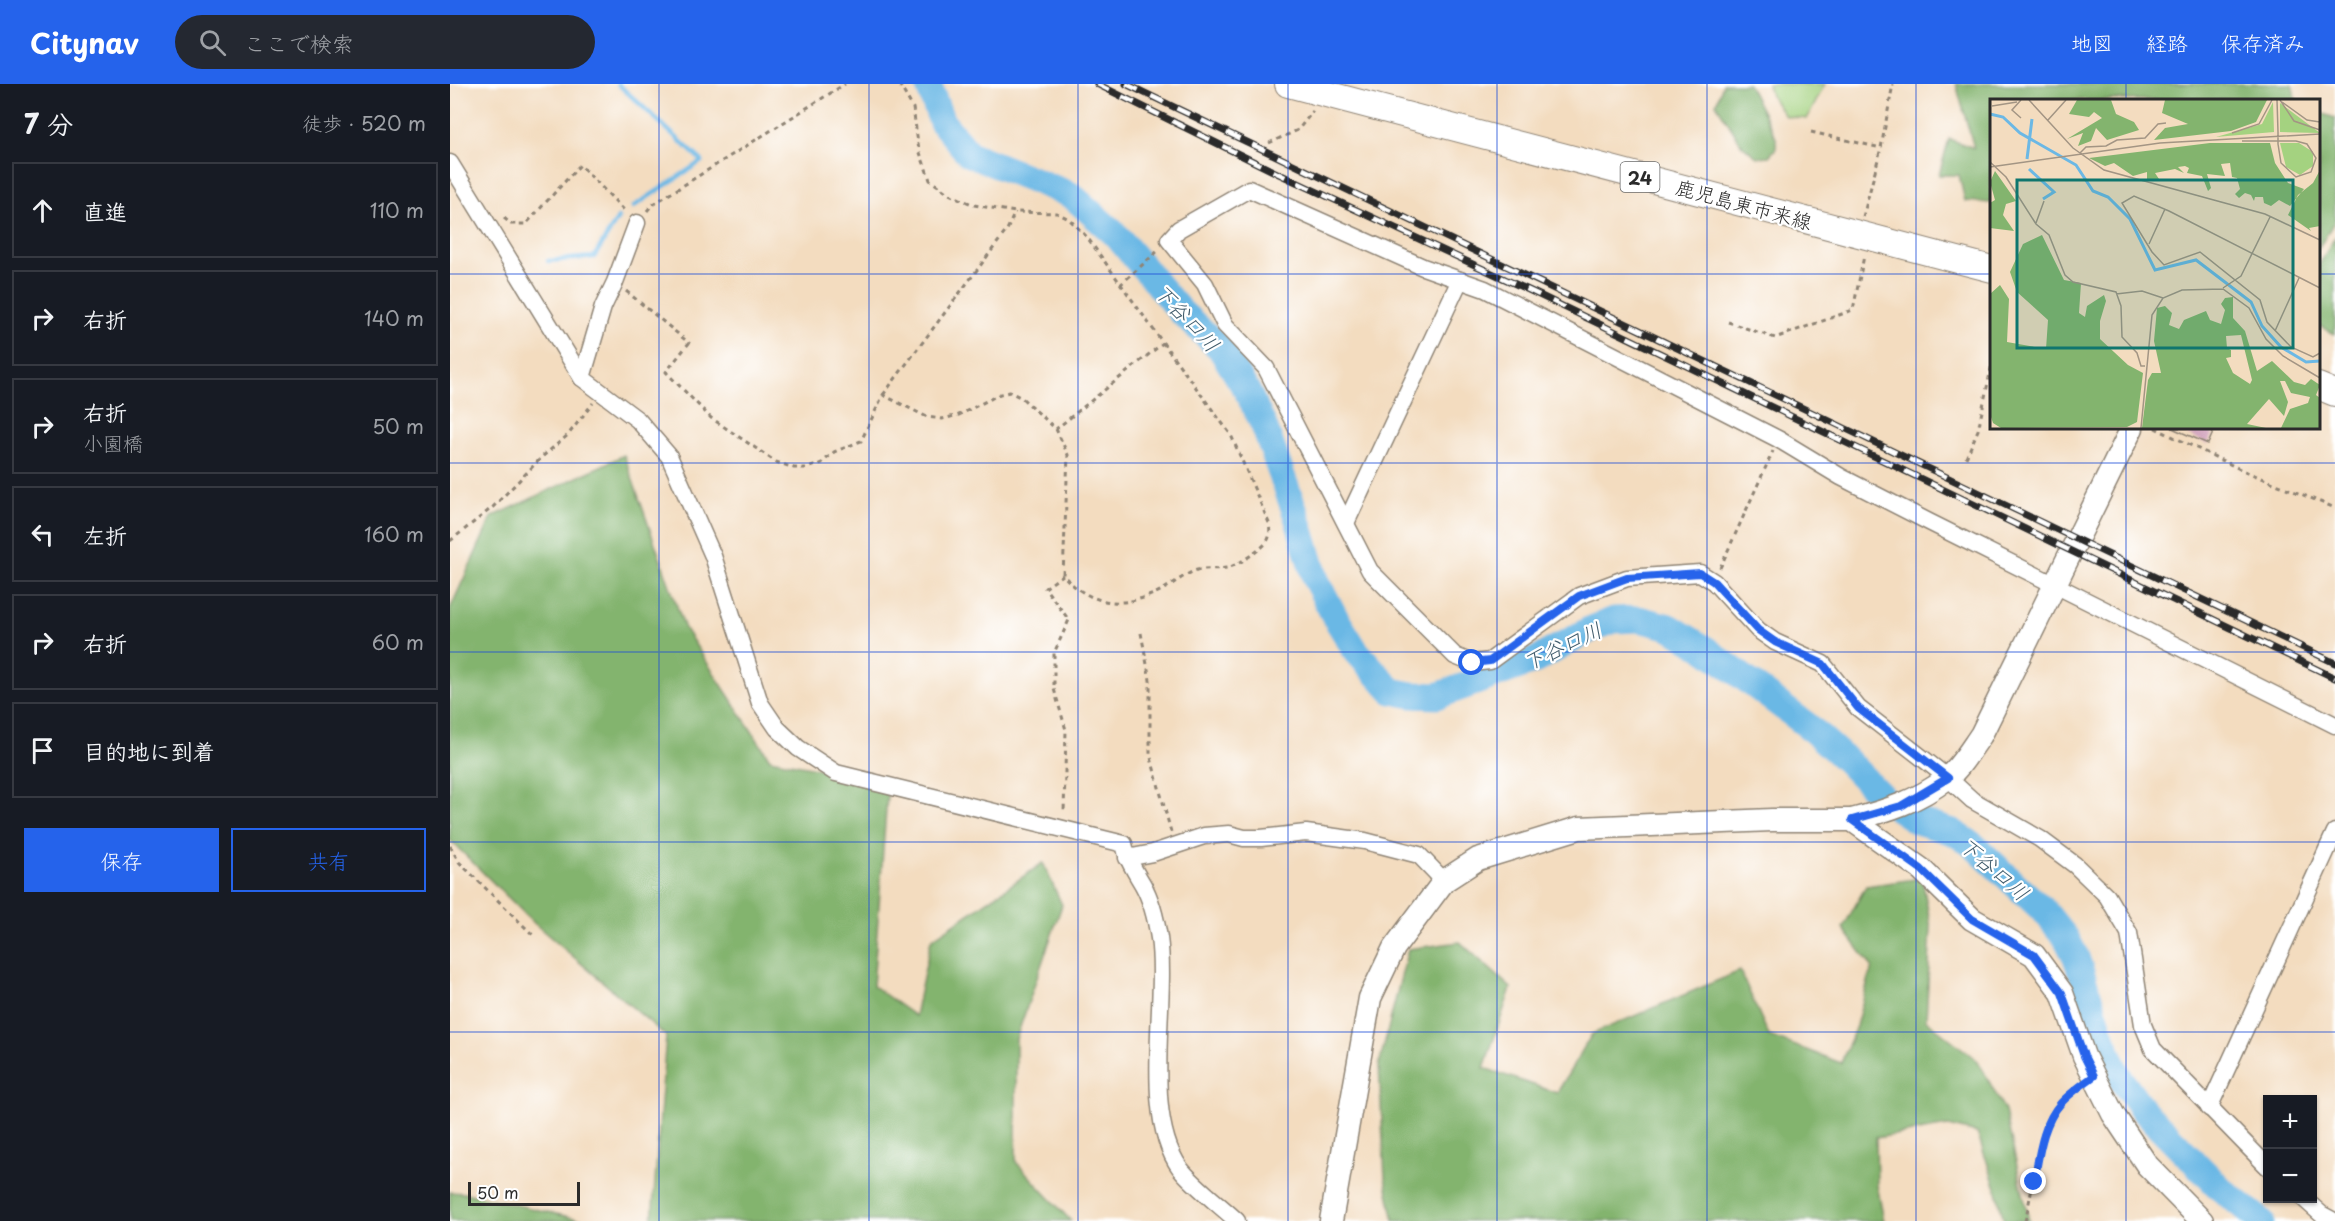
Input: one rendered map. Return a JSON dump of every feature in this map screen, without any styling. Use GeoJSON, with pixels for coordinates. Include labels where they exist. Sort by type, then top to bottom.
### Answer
{"type":"FeatureCollection","features":[{"type":"Feature","properties":{"kind":"main road","name":"鹿児島東市来線"},"geometry":{"type":"LineString","coordinates":[[1288,84],[1990,268]]}},
{"type":"Feature","properties":{"kind":"main road"},"geometry":{"type":"LineString","coordinates":[[2320,386],[2335,393]]}},
{"type":"Feature","properties":{"kind":"street"},"geometry":{"type":"LineString","coordinates":[[450,163],[582,378],[638,420],[669,456],[713,556],[760,703],[784,735],[798,748],[836,773],[1124,844],[1127,858],[1152,905],[1159,940],[1158,1073],[1164,1126],[1170,1151],[1181,1170],[1237,1221]]}},
{"type":"Feature","properties":{"kind":"street"},"geometry":{"type":"LineString","coordinates":[[2263,1162],[2153,1049],[2143,1025],[2128,933],[2107,896],[2075,865],[2040,839],[1972,800],[1948,778],[1858,708],[1823,664],[1775,642],[1758,630],[1714,582],[1700,573],[1627,578],[1579,596],[1490,661],[1472,663],[1455,656],[1370,570],[1266,368],[1225,325],[1205,284],[1169,240],[1179,229],[1249,189],[1423,267],[1485,289],[1778,438],[1841,477],[2335,724]]}},
{"type":"Feature","properties":{"kind":"street"},"geometry":{"type":"LineString","coordinates":[[582,378],[603,307],[637,223]]}},
{"type":"Feature","properties":{"kind":"street"},"geometry":{"type":"LineString","coordinates":[[1346,524],[1460,280]]}},
{"type":"Feature","properties":{"kind":"street"},"geometry":{"type":"LineString","coordinates":[[1331,1221],[1370,998],[1394,948],[1444,881],[1478,859],[1579,828],[1772,820],[1852,820],[1901,806],[1948,778],[1981,735],[2132,429]]}},
{"type":"Feature","properties":{"kind":"street"},"geometry":{"type":"LineString","coordinates":[[1852,820],[1921,869],[1972,919],[2034,955],[2062,993],[2084,1056],[2113,1114],[2148,1165],[2202,1221]]}},
{"type":"Feature","properties":{"kind":"street"},"geometry":{"type":"LineString","coordinates":[[2209,1108],[2335,832]]}},
{"type":"Feature","properties":{"kind":"street"},"geometry":{"type":"LineString","coordinates":[[1127,858],[1153,854],[1204,836],[1229,834],[1244,838],[1306,833],[1365,841],[1419,855],[1444,881]]}},
{"type":"Feature","properties":{"kind":"street"},"geometry":{"type":"LineString","coordinates":[[2309,1203],[2321,1214],[2334,1221]]}},
{"type":"Feature","properties":{"kind":"path"},"geometry":{"type":"LineString","coordinates":[[503,218],[511,224],[526,224],[580,165],[637,223],[652,205],[845,84]]}},
{"type":"Feature","properties":{"kind":"path"},"geometry":{"type":"LineString","coordinates":[[882,395],[927,417],[942,419],[959,415],[1000,394],[1010,392],[1022,398],[1056,429],[1068,455],[1063,575],[1072,586],[1086,596],[1103,602],[1126,602],[1148,596],[1196,570],[1227,568],[1266,544],[1270,534],[1269,523],[1231,435],[1087,237],[1070,219],[1057,213],[1015,212],[974,205],[949,194],[930,180],[919,150],[913,108],[899,84]]}},
{"type":"Feature","properties":{"kind":"path"},"geometry":{"type":"LineString","coordinates":[[1728,322],[1775,338],[1853,310],[1863,236],[1893,84]]}},
{"type":"Feature","properties":{"kind":"path"},"geometry":{"type":"LineString","coordinates":[[1269,143],[1298,130],[1311,114],[1322,93]]}},
{"type":"Feature","properties":{"kind":"path"},"geometry":{"type":"LineString","coordinates":[[1811,132],[1881,148]]}},
{"type":"Feature","properties":{"kind":"path"},"geometry":{"type":"LineString","coordinates":[[615,282],[688,343],[666,372],[711,418],[776,462],[794,468],[808,468],[822,463],[834,452],[861,441],[882,395],[1007,230],[1015,212]]}},
{"type":"Feature","properties":{"kind":"path"},"geometry":{"type":"LineString","coordinates":[[1120,285],[1169,240]]}},
{"type":"Feature","properties":{"kind":"path"},"geometry":{"type":"LineString","coordinates":[[1056,429],[1163,343]]}},
{"type":"Feature","properties":{"kind":"path"},"geometry":{"type":"LineString","coordinates":[[1966,458],[1978,430],[1990,373]]}},
{"type":"Feature","properties":{"kind":"path"},"geometry":{"type":"LineString","coordinates":[[450,542],[493,507],[543,456],[568,435],[602,391]]}},
{"type":"Feature","properties":{"kind":"path"},"geometry":{"type":"LineString","coordinates":[[2157,429],[2242,470],[2335,508]]}},
{"type":"Feature","properties":{"kind":"path"},"geometry":{"type":"LineString","coordinates":[[1714,582],[1778,438]]}},
{"type":"Feature","properties":{"kind":"path"},"geometry":{"type":"LineString","coordinates":[[1063,575],[1045,588],[1069,620],[1054,653],[1054,688],[1066,730],[1064,829]]}},
{"type":"Feature","properties":{"kind":"path"},"geometry":{"type":"LineString","coordinates":[[1142,633],[1150,680],[1150,754],[1174,845]]}},
{"type":"Feature","properties":{"kind":"path"},"geometry":{"type":"LineString","coordinates":[[450,846],[459,862],[535,937]]}},
{"type":"Feature","properties":{"kind":"path"},"geometry":{"type":"LineString","coordinates":[[2025,1221],[2042,1143],[2049,1123],[2061,1103],[2094,1076]]}},
{"type":"Feature","properties":{"kind":"green space"},"geometry":{"type":"Polygon","coordinates":[[[1723,84],[1748,84],[1776,138],[1776,148],[1769,156],[1757,157],[1742,145],[1716,104],[1723,84]]]}},
{"type":"Feature","properties":{"kind":"green space"},"geometry":{"type":"Polygon","coordinates":[[[1768,84],[1825,84],[1807,119],[1785,116],[1771,96],[1768,84]]]}},
{"type":"Feature","properties":{"kind":"green space"},"geometry":{"type":"Polygon","coordinates":[[[1956,84],[2292,84],[2296,99],[1990,99],[1990,203],[1965,201],[1959,175],[1939,175],[1949,139],[1974,148],[1956,84]]]}},
{"type":"Feature","properties":{"kind":"green space"},"geometry":{"type":"Polygon","coordinates":[[[2320,113],[2335,118],[2335,220],[2320,246],[2320,113]]]}},
{"type":"Feature","properties":{"kind":"green space"},"geometry":{"type":"Polygon","coordinates":[[[2335,237],[2335,334],[2320,326],[2320,263],[2335,237]]]}},
{"type":"Feature","properties":{"kind":"green space"},"geometry":{"type":"Polygon","coordinates":[[[624,455],[685,629],[770,759],[888,782],[873,986],[915,1016],[931,940],[1043,863],[1062,905],[1016,1039],[1016,1162],[1071,1221],[652,1221],[666,1036],[535,924],[450,840],[450,609],[492,517],[624,455]]]}},
{"type":"Feature","properties":{"kind":"green space"},"geometry":{"type":"Polygon","coordinates":[[[1922,878],[1931,928],[1926,1020],[1978,1061],[2005,1111],[2029,1221],[2004,1221],[1997,1191],[1977,1133],[1948,1126],[1876,1138],[1877,1185],[1884,1221],[1394,1221],[1385,1178],[1379,1065],[1408,949],[1460,942],[1511,988],[1484,1068],[1557,1093],[1592,1034],[1740,971],[1769,1036],[1841,1063],[1856,1026],[1872,967],[1843,928],[1866,886],[1922,878]]]}},
{"type":"Feature","properties":{"kind":"green space"},"geometry":{"type":"Polygon","coordinates":[[[450,1192],[465,1193],[587,1221],[450,1221],[450,1192]]]}},
{"type":"Feature","properties":{"kind":"building"},"geometry":{"type":"Polygon","coordinates":[[[2174,429],[2215,429],[2208,444],[2174,429]]]}},
{"type":"Feature","properties":{"kind":"waterway"},"geometry":{"type":"LineString","coordinates":[[618,84],[702,161],[633,207]]}},
{"type":"Feature","properties":{"kind":"waterway","name":"下谷口川"},"geometry":{"type":"LineString","coordinates":[[928,84],[942,122],[969,154],[1071,195],[1116,235],[1180,311],[1220,348],[1247,391],[1264,426],[1297,517],[1316,580],[1356,651],[1392,691],[1437,696],[1536,660],[1589,630],[1614,620],[1639,619],[1670,627],[1707,650],[1808,726],[1884,799],[1917,821],[1953,832],[1973,845],[2045,912],[2066,938],[2076,957],[2104,1043],[2118,1075],[2143,1110],[2221,1189],[2261,1221]]}},
{"type":"Feature","properties":{"kind":"waterway"},"geometry":{"type":"LineString","coordinates":[[548,261],[594,257],[618,218]]}},
{"type":"Feature","properties":{"kind":"railway"},"geometry":{"type":"LineString","coordinates":[[1097,84],[1279,174],[1535,293],[2335,678]]}},
{"type":"Feature","properties":{"kind":"railway"},"geometry":{"type":"LineString","coordinates":[[1126,84],[2335,663]]}},
{"type":"Feature","properties":{"kind":"route"},"geometry":{"type":"LineString","coordinates":[[1472,663],[1490,661],[1579,596],[1627,578],[1700,573],[1714,582],[1758,630],[1775,642],[1823,664],[1858,708],[1948,778],[1901,806],[1852,820],[1921,869],[1972,919],[2034,955],[2062,993],[2084,1056],[2094,1076],[2061,1103],[2049,1123],[2042,1143],[2034,1182]]}}]}
